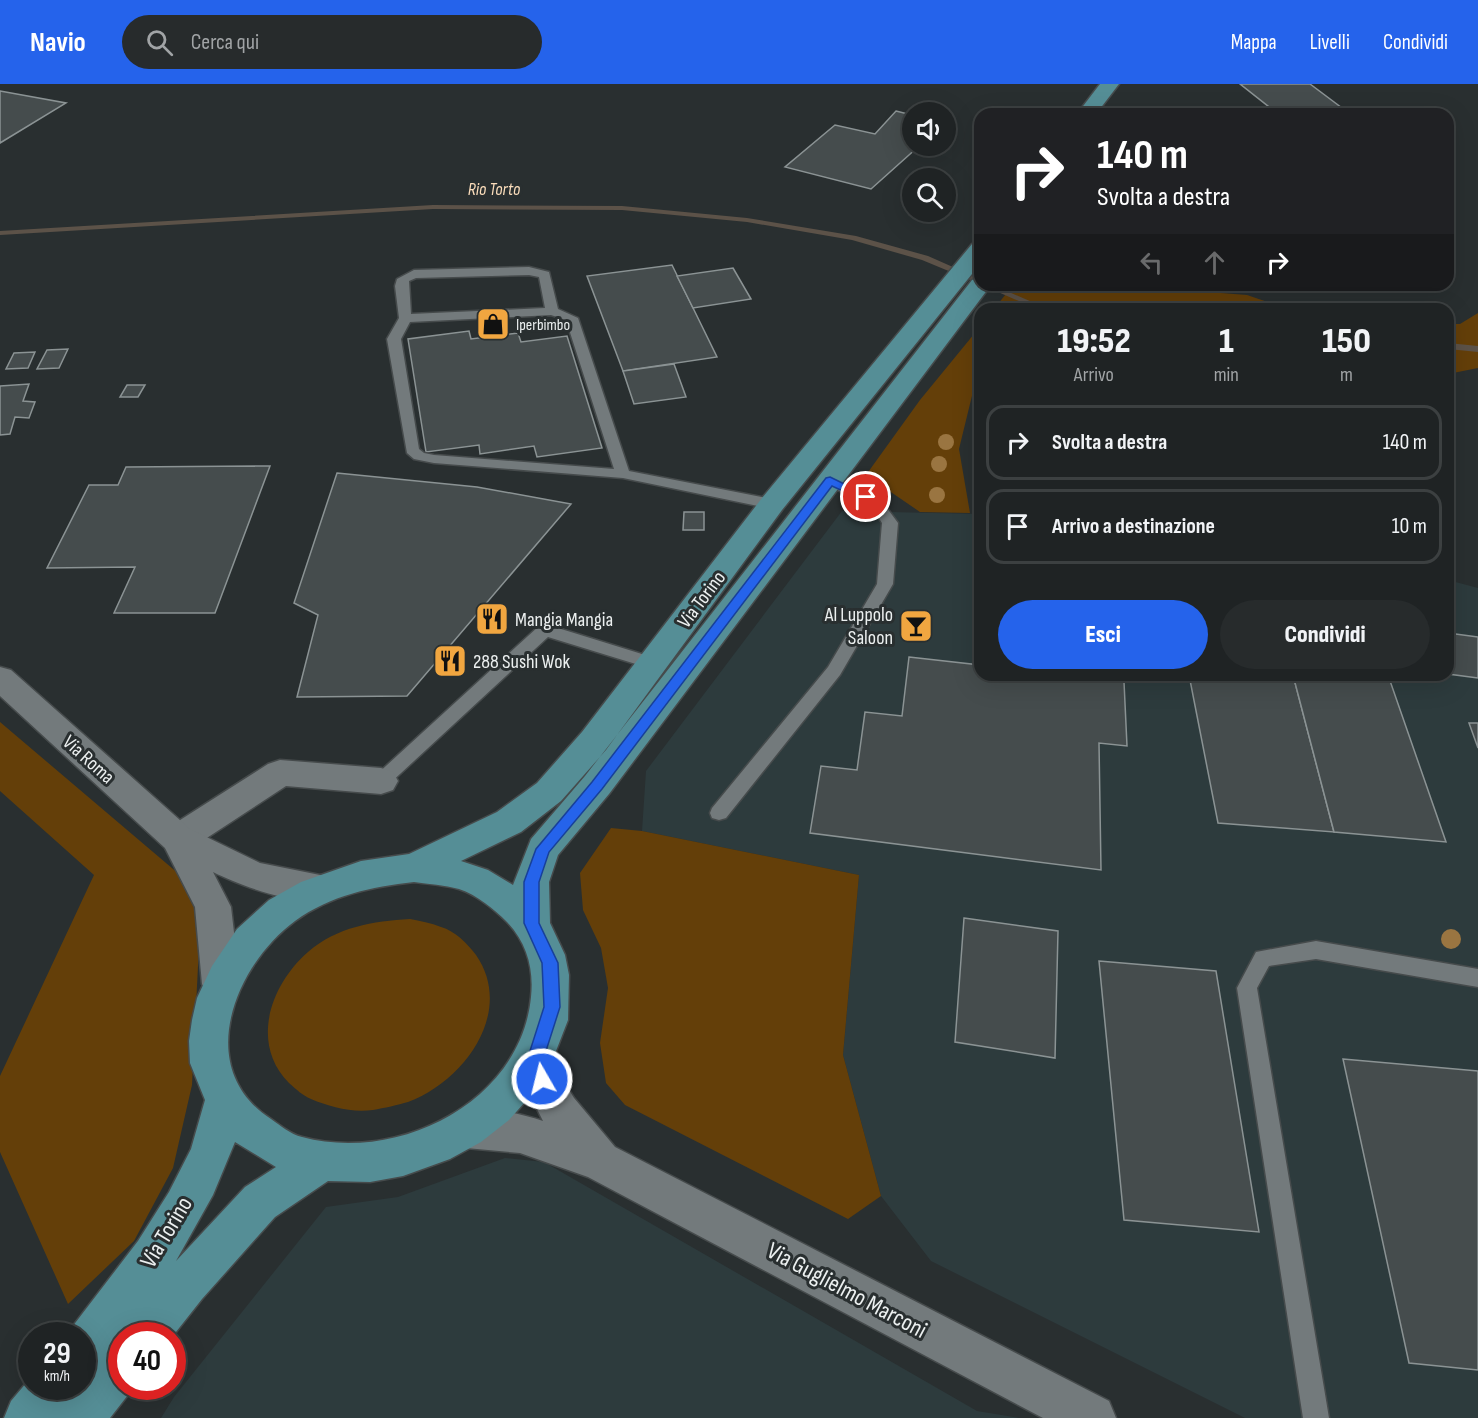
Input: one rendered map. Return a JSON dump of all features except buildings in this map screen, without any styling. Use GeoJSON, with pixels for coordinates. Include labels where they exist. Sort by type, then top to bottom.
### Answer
{"type":"FeatureCollection","features":[{"type":"Feature","properties":{"kind":"main road"},"geometry":{"type":"LineString","coordinates":[[1093,108],[1118,88]]}},
{"type":"Feature","properties":{"kind":"main road"},"geometry":{"type":"LineString","coordinates":[[1111,108],[1118,88]]}},
{"type":"Feature","properties":{"kind":"main road"},"geometry":{"type":"LineString","coordinates":[[532,923],[531,882],[543,849],[597,785],[830,481],[971,274]]}},
{"type":"Feature","properties":{"kind":"main road","name":"Via Torino"},"geometry":{"type":"LineString","coordinates":[[414,868],[509,822],[549,792],[594,741],[772,504],[971,274]]}},
{"type":"Feature","properties":{"kind":"main road"},"geometry":{"type":"LineString","coordinates":[[414,868],[461,875],[481,884],[501,894],[532,923],[550,963],[552,1007],[537,1054],[504,1099],[466,1129],[420,1151],[371,1162],[322,1161],[282,1150],[249,1129],[225,1101],[210,1064],[209,1024],[221,984],[246,945],[280,912],[322,888],[368,873],[414,868]]}},
{"type":"Feature","properties":{"kind":"main road","name":"Via Torino"},"geometry":{"type":"LineString","coordinates":[[96,1334],[122,1301],[174,1226],[210,1154],[225,1101]]}},
{"type":"Feature","properties":{"kind":"main road","name":"Via Torino"},"geometry":{"type":"LineString","coordinates":[[155,1322],[186,1283],[260,1202],[322,1161]]}},
{"type":"Feature","properties":{"kind":"main road"},"geometry":{"type":"LineString","coordinates":[[80,1418],[108,1383]]}},
{"type":"Feature","properties":{"kind":"main road"},"geometry":{"type":"LineString","coordinates":[[28,1418],[43,1400]]}},
{"type":"Feature","properties":{"kind":"street","name":"Via Roma"},"geometry":{"type":"LineString","coordinates":[[0,678],[178,839]]}},
{"type":"Feature","properties":{"kind":"street"},"geometry":{"type":"LineString","coordinates":[[178,839],[280,773],[381,781]]}},
{"type":"Feature","properties":{"kind":"street"},"geometry":{"type":"LineString","coordinates":[[178,839],[254,876],[322,888]]}},
{"type":"Feature","properties":{"kind":"street"},"geometry":{"type":"LineString","coordinates":[[178,839],[213,907],[221,984]]}},
{"type":"Feature","properties":{"kind":"street","name":"Via Guglielmo Marconi"},"geometry":{"type":"LineString","coordinates":[[537,1054],[542,1079],[560,1115],[602,1162]]}},
{"type":"Feature","properties":{"kind":"street","name":"Via Guglielmo Marconi"},"geometry":{"type":"LineString","coordinates":[[466,1129],[496,1128],[530,1135],[602,1162],[1092,1418]]}},
{"type":"Feature","properties":{"kind":"lane"},"geometry":{"type":"LineString","coordinates":[[552,310],[545,275],[529,271],[414,274],[403,279],[401,286],[405,318],[394,339],[412,450],[420,456],[623,474],[772,504]]}},
{"type":"Feature","properties":{"kind":"lane"},"geometry":{"type":"LineString","coordinates":[[405,318],[552,310],[572,318],[623,474]]}},
{"type":"Feature","properties":{"kind":"lane"},"geometry":{"type":"LineString","coordinates":[[719,813],[834,671],[885,584],[890,523],[876,503],[830,481]]}},
{"type":"Feature","properties":{"kind":"lane"},"geometry":{"type":"LineString","coordinates":[[381,781],[545,630],[652,663]]}},
{"type":"Feature","properties":{"kind":"lane"},"geometry":{"type":"LineString","coordinates":[[1316,1418],[1247,988],[1263,958],[1316,950],[1478,978]]}},
{"type":"Feature","properties":{"kind":"shaded area"},"geometry":{"type":"Polygon","coordinates":[[[1008,291],[1195,291],[1247,295],[1270,303],[999,303],[1008,291]]]}},
{"type":"Feature","properties":{"kind":"shaded area"},"geometry":{"type":"Polygon","coordinates":[[[1478,313],[1478,368],[1454,373],[1454,324],[1460,324],[1478,313]]]}},
{"type":"Feature","properties":{"kind":"shaded area"},"geometry":{"type":"Polygon","coordinates":[[[974,334],[974,388],[959,449],[970,513],[920,512],[866,475],[920,400],[974,334]]]}},
{"type":"Feature","properties":{"kind":"shaded area"},"geometry":{"type":"Polygon","coordinates":[[[842,511],[974,514],[974,681],[1454,681],[1454,582],[1478,588],[1478,1418],[1245,1418],[931,1261],[881,1196],[843,1055],[859,875],[642,831],[646,771],[842,511]]]}},
{"type":"Feature","properties":{"kind":"shaded area"},"geometry":{"type":"Polygon","coordinates":[[[0,722],[186,880],[200,927],[192,1085],[173,1168],[134,1241],[68,1304],[0,1152],[0,1076],[94,875],[0,791],[0,722]]]}},
{"type":"Feature","properties":{"kind":"shaded area"},"geometry":{"type":"Polygon","coordinates":[[[611,828],[642,831],[859,875],[843,1055],[881,1196],[848,1219],[625,1105],[606,1083],[600,1043],[608,988],[601,948],[583,910],[580,873],[611,828]]]}},
{"type":"Feature","properties":{"kind":"shaded area"},"geometry":{"type":"Polygon","coordinates":[[[410,919],[451,931],[476,955],[487,977],[490,999],[487,1021],[478,1042],[465,1061],[448,1078],[429,1092],[408,1102],[357,1111],[333,1107],[305,1096],[289,1083],[277,1068],[270,1051],[268,1033],[270,1015],[275,998],[284,981],[308,952],[319,943],[343,931],[383,921],[410,919]]]}},
{"type":"Feature","properties":{"kind":"shaded area"},"geometry":{"type":"Polygon","coordinates":[[[505,1158],[544,1162],[977,1411],[1019,1418],[161,1418],[172,1400],[186,1400],[186,1382],[326,1207],[398,1197],[505,1158]]]}},
{"type":"Feature","properties":{"kind":"waterway","name":"Rio Torto"},"geometry":{"type":"LineString","coordinates":[[0,233],[433,207],[622,208],[747,220],[853,238],[925,258],[974,279]]}},
{"type":"Feature","properties":{"kind":"waterway","name":"Rio Torto"},"geometry":{"type":"LineString","coordinates":[[1000,291],[1030,303]]}},
{"type":"Feature","properties":{"kind":"waterway","name":"Rio Torto"},"geometry":{"type":"LineString","coordinates":[[1454,347],[1478,349]]}},
{"type":"Feature","properties":{"kind":"place","name":"Iperbimbo"},"geometry":{"type":"Point","coordinates":[493,324]}},
{"type":"Feature","properties":{"kind":"place","name":"Mangia Mangia"},"geometry":{"type":"Point","coordinates":[492,619]}},
{"type":"Feature","properties":{"kind":"place","name":"Al Luppolo Saloon"},"geometry":{"type":"Point","coordinates":[916,626]}},
{"type":"Feature","properties":{"kind":"place","name":"288 Sushi Wok"},"geometry":{"type":"Point","coordinates":[450,661]}},
{"type":"Feature","properties":{"kind":"route"},"geometry":{"type":"LineString","coordinates":[[542,1079],[537,1054],[552,1007],[550,963],[532,923],[531,882],[543,849],[597,785],[830,481],[866,497]]}}]}
